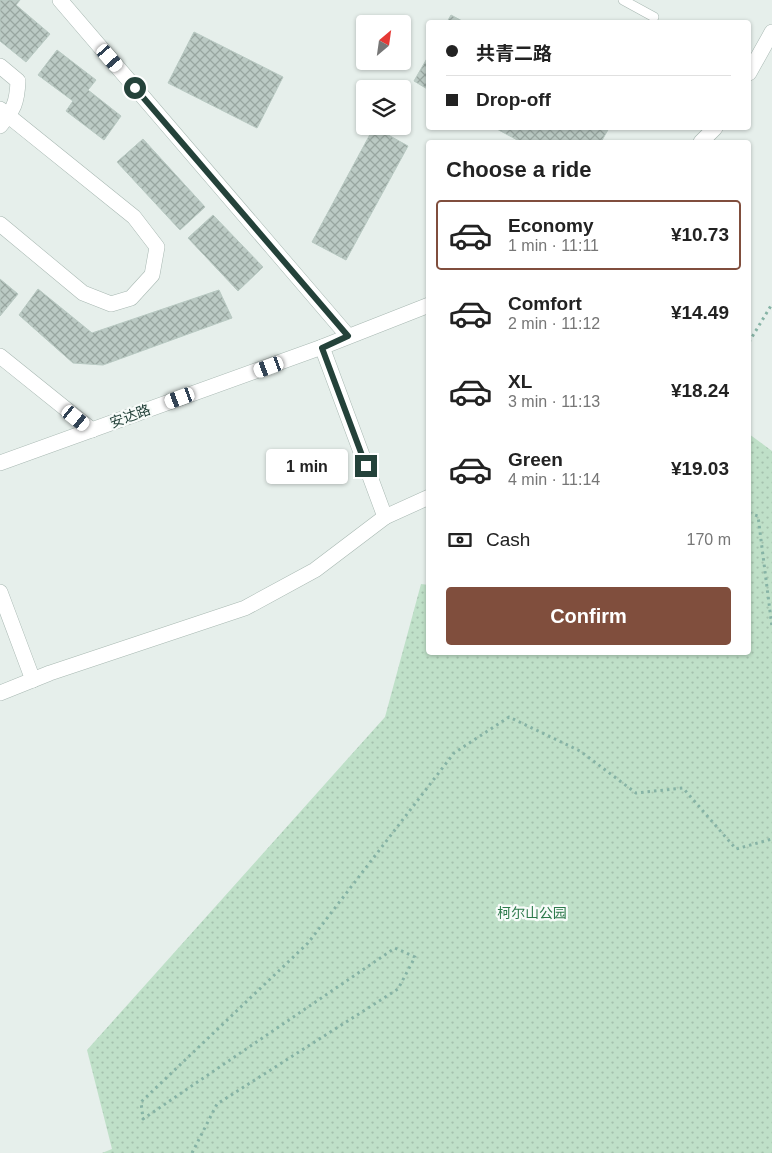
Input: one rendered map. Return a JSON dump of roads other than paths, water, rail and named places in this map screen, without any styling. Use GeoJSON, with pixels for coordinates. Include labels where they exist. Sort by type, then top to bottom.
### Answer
{"type":"FeatureCollection","features":[{"type":"Feature","properties":{"kind":"street"},"geometry":{"type":"LineString","coordinates":[[60,0],[348,336]]}},
{"type":"Feature","properties":{"kind":"street"},"geometry":{"type":"LineString","coordinates":[[751,70],[772,32]]}},
{"type":"Feature","properties":{"kind":"street"},"geometry":{"type":"LineString","coordinates":[[0,66],[18,81],[17,99],[3,117],[134,217],[157,247],[152,275],[131,298],[111,304],[83,293],[0,224]]}},
{"type":"Feature","properties":{"kind":"street"},"geometry":{"type":"LineString","coordinates":[[703,140],[712,130]]}},
{"type":"Feature","properties":{"kind":"street","name":"安达路"},"geometry":{"type":"LineString","coordinates":[[0,463],[322,348],[426,305]]}},
{"type":"Feature","properties":{"kind":"street"},"geometry":{"type":"LineString","coordinates":[[322,348],[385,517]]}},
{"type":"Feature","properties":{"kind":"street"},"geometry":{"type":"LineString","coordinates":[[0,356],[92,430]]}},
{"type":"Feature","properties":{"kind":"street"},"geometry":{"type":"LineString","coordinates":[[0,693],[245,608],[316,570],[385,517],[426,498]]}},
{"type":"Feature","properties":{"kind":"street"},"geometry":{"type":"LineString","coordinates":[[0,592],[33,680]]}},
{"type":"Feature","properties":{"kind":"lane"},"geometry":{"type":"LineString","coordinates":[[623,0],[654,17]]}},
{"type":"Feature","properties":{"kind":"park label","name":"柯尔山公园"},"geometry":{"type":"Point","coordinates":[532,913]}}]}
